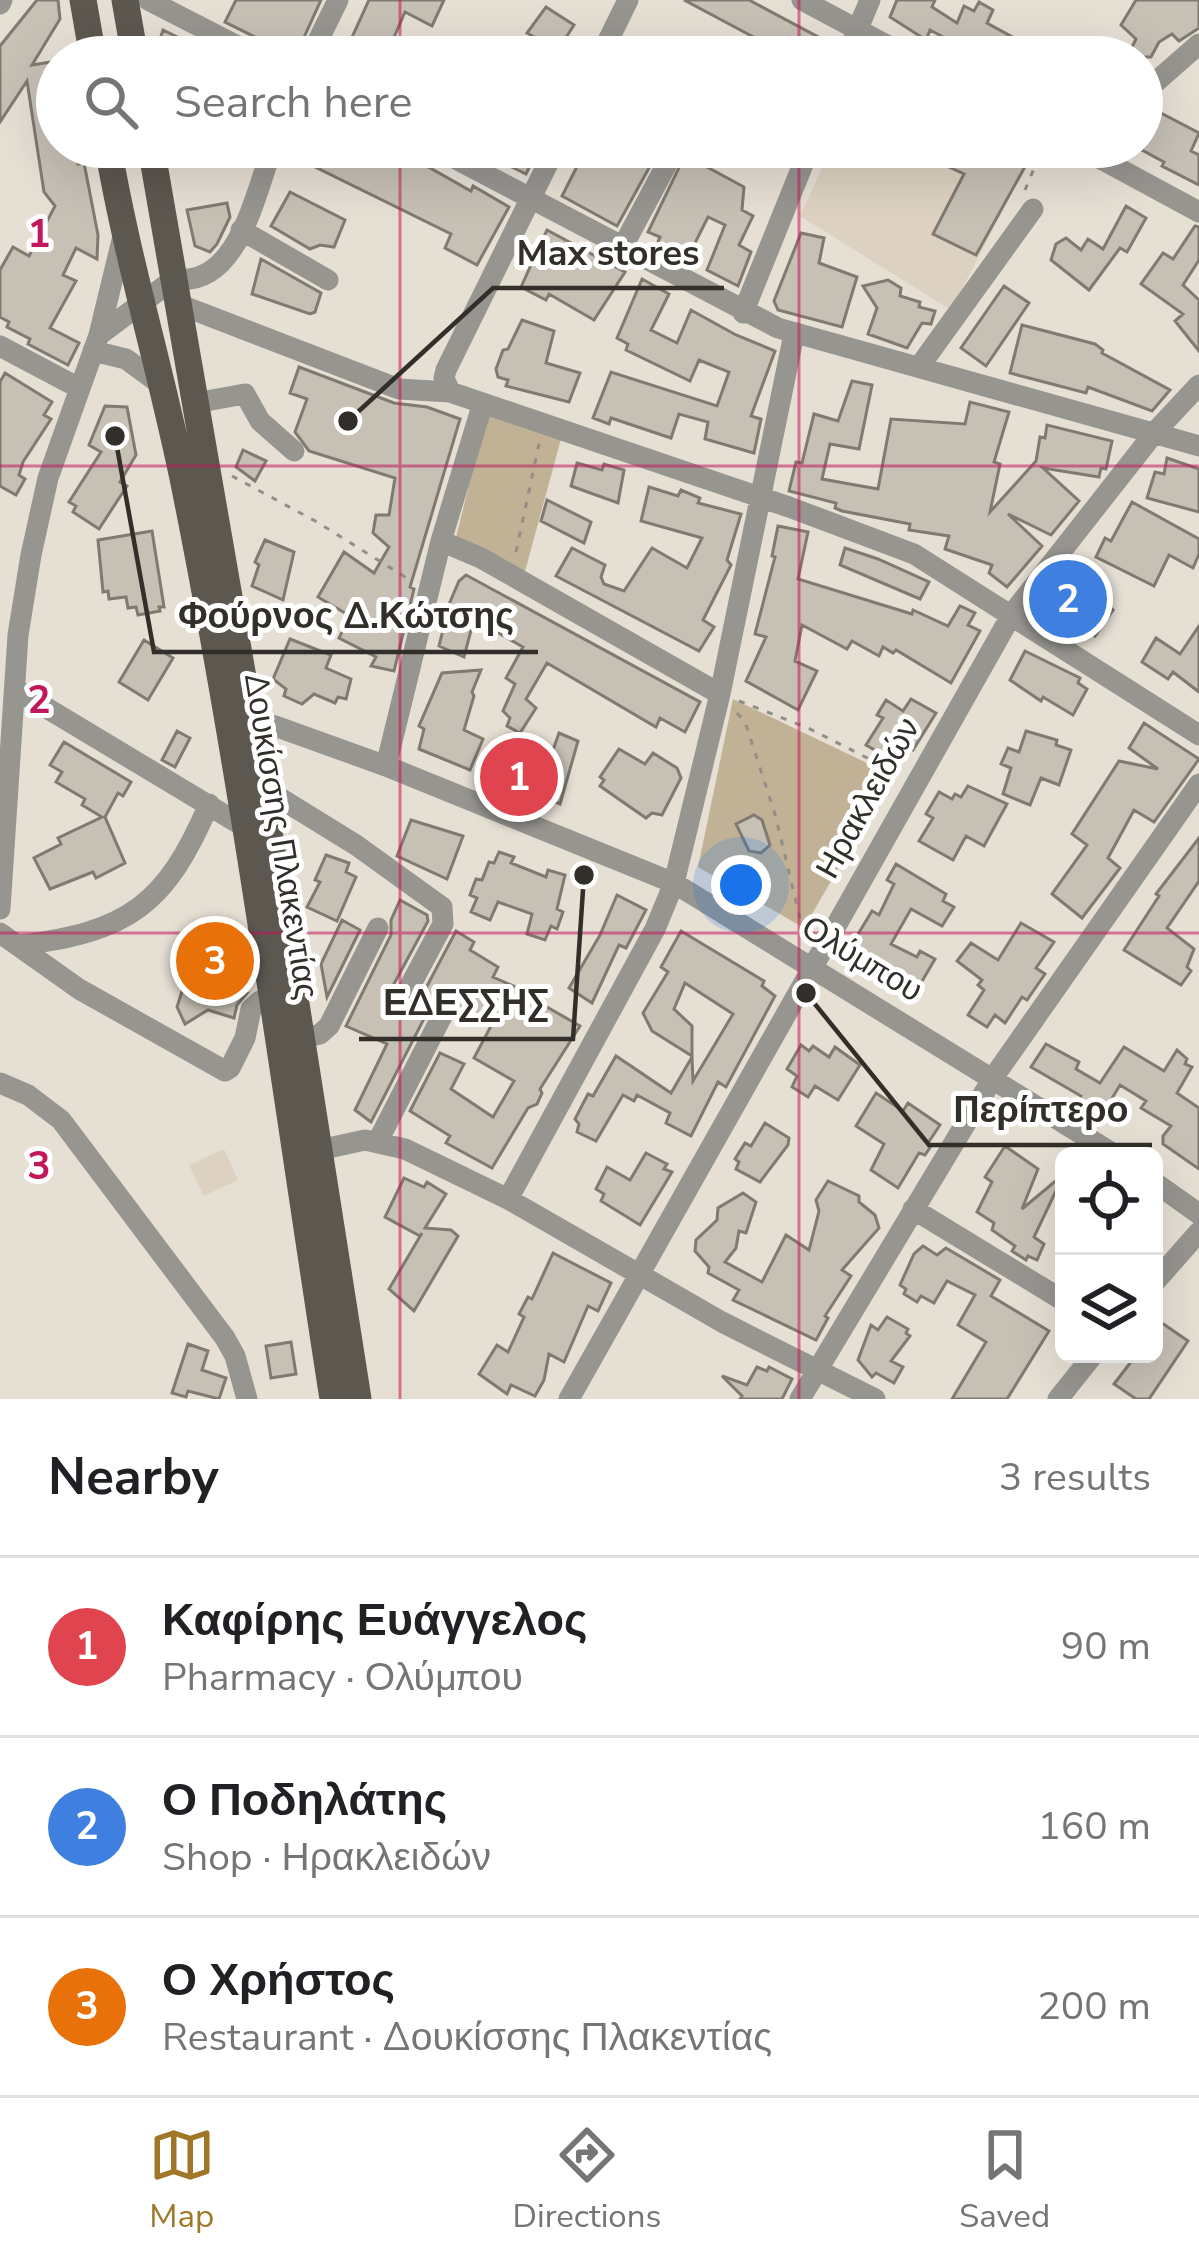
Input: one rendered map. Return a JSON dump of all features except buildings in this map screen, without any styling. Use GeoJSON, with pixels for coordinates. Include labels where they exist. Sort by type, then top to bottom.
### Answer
{"type":"FeatureCollection","features":[{"type":"Feature","properties":{"kind":"main road"},"geometry":{"type":"LineString","coordinates":[[83,0],[89,36]]}},
{"type":"Feature","properties":{"kind":"main road"},"geometry":{"type":"LineString","coordinates":[[125,0],[131,36]]}},
{"type":"Feature","properties":{"kind":"main road","name":"Δουκίσσης Πλακεντίας"},"geometry":{"type":"LineString","coordinates":[[112,168],[238,718],[262,787],[358,1399]]}},
{"type":"Feature","properties":{"kind":"main road","name":"Δουκίσσης Πλακεντίας"},"geometry":{"type":"LineString","coordinates":[[155,168],[210,488],[238,718],[243,826],[333,1399]]}},
{"type":"Feature","properties":{"kind":"street"},"geometry":{"type":"LineString","coordinates":[[148,0],[218,36]]}},
{"type":"Feature","properties":{"kind":"street"},"geometry":{"type":"LineString","coordinates":[[320,36],[338,0]]}},
{"type":"Feature","properties":{"kind":"street"},"geometry":{"type":"LineString","coordinates":[[610,36],[628,0]]}},
{"type":"Feature","properties":{"kind":"street"},"geometry":{"type":"LineString","coordinates":[[802,0],[870,36]]}},
{"type":"Feature","properties":{"kind":"street"},"geometry":{"type":"LineString","coordinates":[[854,36],[870,0]]}},
{"type":"Feature","properties":{"kind":"street"},"geometry":{"type":"LineString","coordinates":[[1163,76],[1199,44]]}},
{"type":"Feature","properties":{"kind":"street"},"geometry":{"type":"LineString","coordinates":[[96,343],[140,303],[176,291],[220,265],[231,252],[265,168]]}},
{"type":"Feature","properties":{"kind":"street"},"geometry":{"type":"LineString","coordinates":[[473,168],[743,313],[794,334],[1199,446]]}},
{"type":"Feature","properties":{"kind":"street"},"geometry":{"type":"LineString","coordinates":[[448,390],[446,370],[546,168]]}},
{"type":"Feature","properties":{"kind":"street"},"geometry":{"type":"LineString","coordinates":[[622,248],[665,168]]}},
{"type":"Feature","properties":{"kind":"street"},"geometry":{"type":"LineString","coordinates":[[743,313],[802,168]]}},
{"type":"Feature","properties":{"kind":"street"},"geometry":{"type":"LineString","coordinates":[[1118,168],[1199,212]]}},
{"type":"Feature","properties":{"kind":"street"},"geometry":{"type":"LineString","coordinates":[[919,367],[1033,209]]}},
{"type":"Feature","properties":{"kind":"street"},"geometry":{"type":"LineString","coordinates":[[241,230],[328,280]]}},
{"type":"Feature","properties":{"kind":"street"},"geometry":{"type":"LineString","coordinates":[[0,909],[15,689],[9,631],[39,513],[96,343],[124,236]]}},
{"type":"Feature","properties":{"kind":"street"},"geometry":{"type":"LineString","coordinates":[[176,291],[399,389],[448,390],[482,406],[914,554],[1199,735]]}},
{"type":"Feature","properties":{"kind":"street"},"geometry":{"type":"LineString","coordinates":[[508,1199],[655,929],[674,883],[720,694],[794,334]]}},
{"type":"Feature","properties":{"kind":"street"},"geometry":{"type":"LineString","coordinates":[[96,343],[160,384]]}},
{"type":"Feature","properties":{"kind":"street"},"geometry":{"type":"LineString","coordinates":[[0,346],[79,388]]}},
{"type":"Feature","properties":{"kind":"street","name":"Ηρακλειδών"},"geometry":{"type":"LineString","coordinates":[[568,1399],[1012,614],[1155,432],[1199,385]]}},
{"type":"Feature","properties":{"kind":"street"},"geometry":{"type":"LineString","coordinates":[[195,403],[245,394],[260,421],[294,452]]}},
{"type":"Feature","properties":{"kind":"street"},"geometry":{"type":"LineString","coordinates":[[386,766],[441,542],[482,406]]}},
{"type":"Feature","properties":{"kind":"street"},"geometry":{"type":"LineString","coordinates":[[441,542],[481,558],[720,694]]}},
{"type":"Feature","properties":{"kind":"street"},"geometry":{"type":"LineString","coordinates":[[15,689],[243,826]]}},
{"type":"Feature","properties":{"kind":"street","name":"Ολύμπου"},"geometry":{"type":"LineString","coordinates":[[238,718],[386,766],[674,883],[1103,1147]]}},
{"type":"Feature","properties":{"kind":"street"},"geometry":{"type":"LineString","coordinates":[[800,1399],[993,1078],[1199,784]]}},
{"type":"Feature","properties":{"kind":"street"},"geometry":{"type":"LineString","coordinates":[[262,787],[356,845],[442,907],[443,924],[404,999]]}},
{"type":"Feature","properties":{"kind":"street"},"geometry":{"type":"LineString","coordinates":[[20,945],[84,936],[146,904],[181,864],[209,805]]}},
{"type":"Feature","properties":{"kind":"street"},"geometry":{"type":"LineString","coordinates":[[302,1038],[329,1026],[378,928]]}},
{"type":"Feature","properties":{"kind":"street"},"geometry":{"type":"LineString","coordinates":[[0,933],[79,989],[225,1071],[244,1039],[251,1009],[263,1001],[272,1006]]}},
{"type":"Feature","properties":{"kind":"street"},"geometry":{"type":"LineString","coordinates":[[378,1141],[442,1016]]}},
{"type":"Feature","properties":{"kind":"street"},"geometry":{"type":"LineString","coordinates":[[0,1083],[28,1095],[62,1120],[225,1338],[247,1399]]}},
{"type":"Feature","properties":{"kind":"street"},"geometry":{"type":"LineString","coordinates":[[319,1150],[378,1141],[405,1149],[508,1199],[722,1322],[875,1399]]}},
{"type":"Feature","properties":{"kind":"street"},"geometry":{"type":"LineString","coordinates":[[1163,1188],[1199,1214]]}},
{"type":"Feature","properties":{"kind":"street"},"geometry":{"type":"LineString","coordinates":[[913,1209],[1055,1296]]}},
{"type":"Feature","properties":{"kind":"street"},"geometry":{"type":"LineString","coordinates":[[1163,1272],[1199,1232]]}},
{"type":"Feature","properties":{"kind":"street"},"geometry":{"type":"LineString","coordinates":[[1058,1399],[1087,1363]]}},
{"type":"Feature","properties":{"kind":"path"},"geometry":{"type":"LineString","coordinates":[[511,577],[543,425]]}},
{"type":"Feature","properties":{"kind":"path"},"geometry":{"type":"LineString","coordinates":[[210,488],[231,475],[374,555],[430,593]]}},
{"type":"Feature","properties":{"kind":"path"},"geometry":{"type":"LineString","coordinates":[[720,694],[808,728],[914,782]]}},
{"type":"Feature","properties":{"kind":"path"},"geometry":{"type":"LineString","coordinates":[[720,694],[745,722],[775,814],[812,967]]}},
{"type":"Feature","properties":{"kind":"shaded area"},"geometry":{"type":"Polygon","coordinates":[[[822,168],[1025,168],[951,310],[800,216],[822,168]]]}},
{"type":"Feature","properties":{"kind":"shaded area"},"geometry":{"type":"Polygon","coordinates":[[[486,415],[561,439],[524,575],[456,538],[486,415]]]}},
{"type":"Feature","properties":{"kind":"shaded area"},"geometry":{"type":"Polygon","coordinates":[[[733,699],[892,775],[804,928],[698,867],[733,699]]]}},
{"type":"Feature","properties":{"kind":"shaded area"},"geometry":{"type":"Polygon","coordinates":[[[224,1149],[238,1180],[204,1196],[189,1165],[224,1149]]]}},
{"type":"Feature","properties":{"kind":"place","name":"Max stores"},"geometry":{"type":"Point","coordinates":[348,421]}},
{"type":"Feature","properties":{"kind":"place","name":"Φούρνος Δ.Κώτσης"},"geometry":{"type":"Point","coordinates":[115,436]}},
{"type":"Feature","properties":{"kind":"place","name":"Ο Ποδηλάτης"},"geometry":{"type":"Point","coordinates":[1068,599]}},
{"type":"Feature","properties":{"kind":"place","name":"Καφίρης Ευάγγελος"},"geometry":{"type":"Point","coordinates":[519,777]}},
{"type":"Feature","properties":{"kind":"place","name":"ΕΔΕΣΣΗΣ"},"geometry":{"type":"Point","coordinates":[584,875]}},
{"type":"Feature","properties":{"kind":"place","name":"Ο Χρήστος"},"geometry":{"type":"Point","coordinates":[215,961]}},
{"type":"Feature","properties":{"kind":"place","name":"Περίπτερο"},"geometry":{"type":"Point","coordinates":[806,993]}}]}
